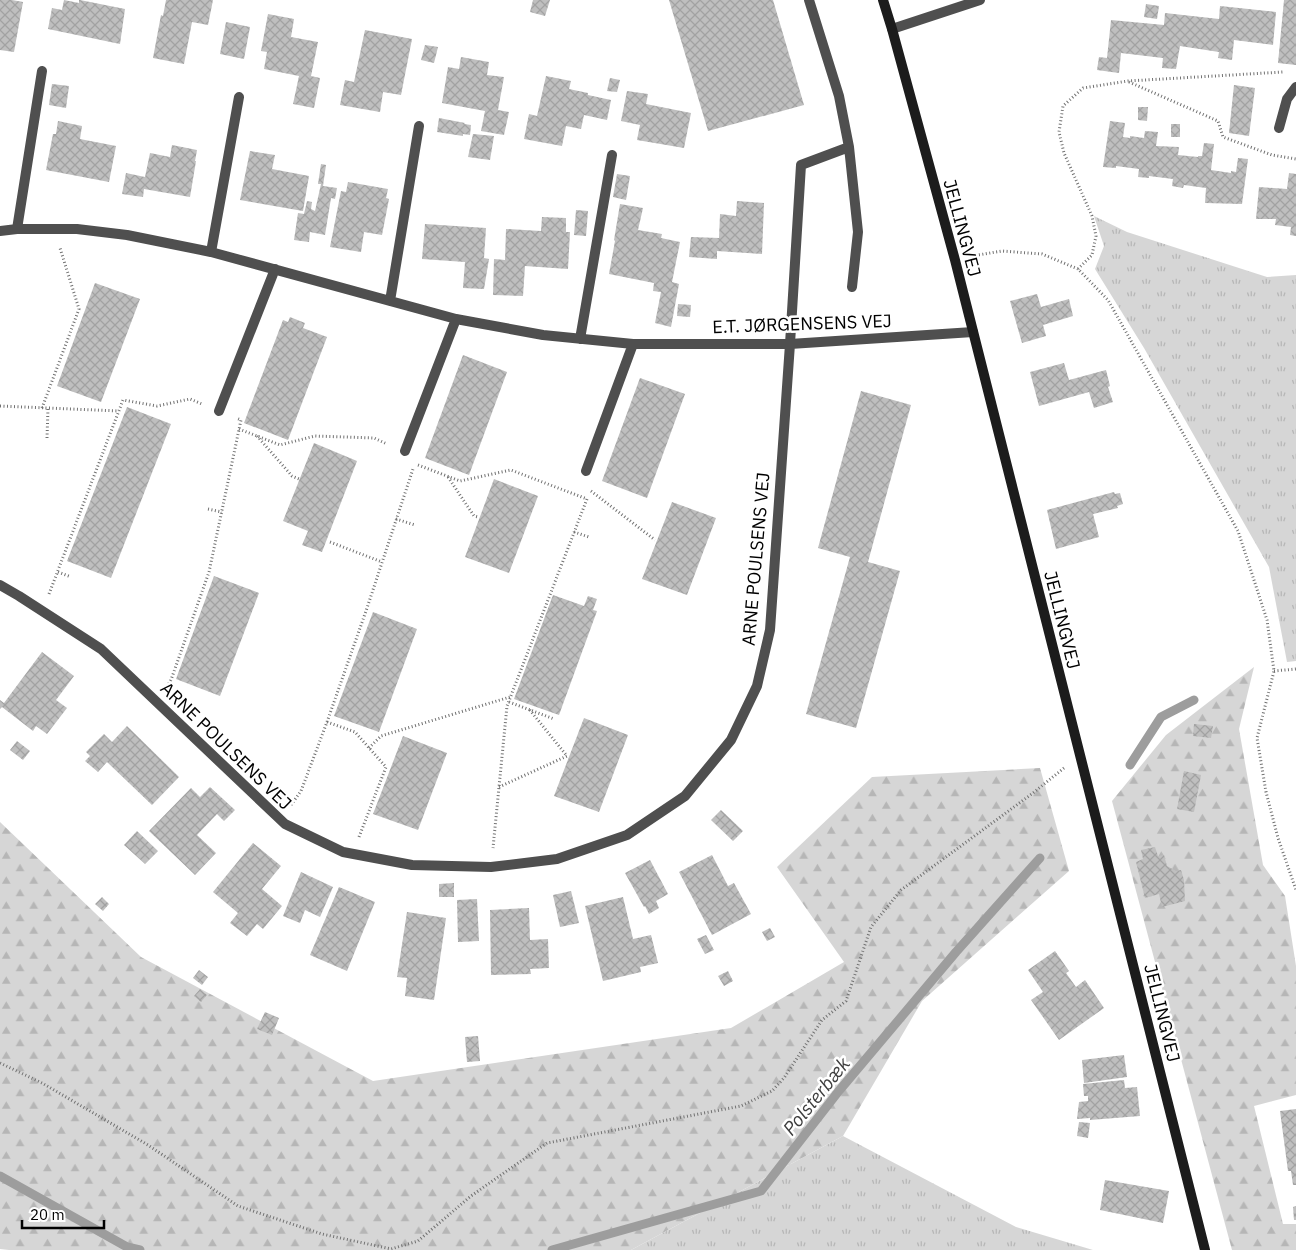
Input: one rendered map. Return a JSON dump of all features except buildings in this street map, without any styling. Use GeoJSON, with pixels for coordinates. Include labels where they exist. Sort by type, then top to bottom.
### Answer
{"type":"FeatureCollection","features":[{"type":"Feature","properties":{"kind":"main road","name":"JELLINGVEJ"},"geometry":{"type":"LineString","coordinates":[[883,0],[973,332],[1205,1250]]}},
{"type":"Feature","properties":{"kind":"street"},"geometry":{"type":"LineString","coordinates":[[809,0],[839,96],[849,147],[858,232],[852,287]]}},
{"type":"Feature","properties":{"kind":"street"},"geometry":{"type":"LineString","coordinates":[[892,29],[980,0]]}},
{"type":"Feature","properties":{"kind":"street"},"geometry":{"type":"LineString","coordinates":[[17,229],[42,71]]}},
{"type":"Feature","properties":{"kind":"street"},"geometry":{"type":"LineString","coordinates":[[1279,128],[1287,99],[1296,87]]}},
{"type":"Feature","properties":{"kind":"street"},"geometry":{"type":"LineString","coordinates":[[211,252],[239,97]]}},
{"type":"Feature","properties":{"kind":"street"},"geometry":{"type":"LineString","coordinates":[[390,301],[419,126]]}},
{"type":"Feature","properties":{"kind":"street","name":"ARNE POULSENS VEJ"},"geometry":{"type":"LineString","coordinates":[[0,585],[101,649],[285,824],[343,852],[412,865],[491,867],[557,859],[627,835],[685,796],[731,740],[757,686],[770,630],[801,165],[849,147]]}},
{"type":"Feature","properties":{"kind":"street"},"geometry":{"type":"LineString","coordinates":[[580,339],[612,155]]}},
{"type":"Feature","properties":{"kind":"street","name":"E.T. JØRGENSENS VEJ"},"geometry":{"type":"LineString","coordinates":[[0,230],[77,229],[127,235],[211,252],[456,319],[543,335],[580,339],[633,344],[790,344],[973,332]]}},
{"type":"Feature","properties":{"kind":"street"},"geometry":{"type":"LineString","coordinates":[[220,411],[275,270]]}},
{"type":"Feature","properties":{"kind":"street"},"geometry":{"type":"LineString","coordinates":[[404,451],[456,319]]}},
{"type":"Feature","properties":{"kind":"street"},"geometry":{"type":"LineString","coordinates":[[586,471],[633,344]]}},
{"type":"Feature","properties":{"kind":"path"},"geometry":{"type":"LineString","coordinates":[[1078,269],[1092,255],[1096,236],[1092,216],[1064,153],[1060,132],[1063,106],[1082,88],[1128,81],[1286,72]]}},
{"type":"Feature","properties":{"kind":"path"},"geometry":{"type":"LineString","coordinates":[[1128,81],[1218,121],[1223,137],[1272,155],[1296,159]]}},
{"type":"Feature","properties":{"kind":"path"},"geometry":{"type":"LineString","coordinates":[[42,408],[79,309],[55,229]]}},
{"type":"Feature","properties":{"kind":"path"},"geometry":{"type":"LineString","coordinates":[[954,260],[1010,251],[1042,254],[1078,269],[1108,300],[1238,531],[1267,620],[1274,672],[1257,738],[1278,838],[1296,890]]}},
{"type":"Feature","properties":{"kind":"path"},"geometry":{"type":"LineString","coordinates":[[40,609],[47,600],[124,400],[157,406],[190,399],[241,420],[209,572],[171,680],[156,702]]}},
{"type":"Feature","properties":{"kind":"path"},"geometry":{"type":"LineString","coordinates":[[0,406],[119,411]]}},
{"type":"Feature","properties":{"kind":"path"},"geometry":{"type":"LineString","coordinates":[[47,438],[48,408]]}},
{"type":"Feature","properties":{"kind":"path"},"geometry":{"type":"LineString","coordinates":[[239,429],[280,445],[315,436],[374,438],[404,451]]}},
{"type":"Feature","properties":{"kind":"path"},"geometry":{"type":"LineString","coordinates":[[257,435],[292,476],[299,479]]}},
{"type":"Feature","properties":{"kind":"path"},"geometry":{"type":"LineString","coordinates":[[280,819],[301,791],[366,611],[415,464],[460,481],[511,470],[587,499],[507,706],[491,867]]}},
{"type":"Feature","properties":{"kind":"path"},"geometry":{"type":"LineString","coordinates":[[448,476],[474,516],[478,517]]}},
{"type":"Feature","properties":{"kind":"path"},"geometry":{"type":"LineString","coordinates":[[591,491],[656,540]]}},
{"type":"Feature","properties":{"kind":"path"},"geometry":{"type":"LineString","coordinates":[[208,509],[222,512]]}},
{"type":"Feature","properties":{"kind":"path"},"geometry":{"type":"LineString","coordinates":[[396,519],[415,525]]}},
{"type":"Feature","properties":{"kind":"path"},"geometry":{"type":"LineString","coordinates":[[574,532],[588,537]]}},
{"type":"Feature","properties":{"kind":"path"},"geometry":{"type":"LineString","coordinates":[[330,542],[382,562]]}},
{"type":"Feature","properties":{"kind":"path"},"geometry":{"type":"LineString","coordinates":[[58,572],[71,577]]}},
{"type":"Feature","properties":{"kind":"path"},"geometry":{"type":"LineString","coordinates":[[1274,672],[1296,669]]}},
{"type":"Feature","properties":{"kind":"path"},"geometry":{"type":"LineString","coordinates":[[369,748],[381,736],[510,699],[529,710],[554,719]]}},
{"type":"Feature","properties":{"kind":"path"},"geometry":{"type":"LineString","coordinates":[[499,787],[567,756],[529,710]]}},
{"type":"Feature","properties":{"kind":"path"},"geometry":{"type":"LineString","coordinates":[[327,722],[355,732],[386,767],[352,854]]}},
{"type":"Feature","properties":{"kind":"path"},"geometry":{"type":"LineString","coordinates":[[0,1063],[42,1082],[148,1146],[238,1206],[322,1234],[391,1249],[418,1241],[471,1196],[547,1143],[741,1106],[772,1092],[784,1078],[822,1020],[846,1001],[871,927],[901,890],[1033,793],[1080,755]]}},
{"type":"Feature","properties":{"kind":"green space"},"geometry":{"type":"Polygon","coordinates":[[[1094,216],[1127,232],[1267,277],[1296,275],[1296,661],[1287,662],[1269,567],[1144,348],[1095,269],[1104,246],[1094,216]]]}},
{"type":"Feature","properties":{"kind":"green space"},"geometry":{"type":"Polygon","coordinates":[[[1254,667],[1239,729],[1263,865],[1285,896],[1296,966],[1296,1095],[1254,1106],[1283,1224],[1296,1224],[1296,1250],[1232,1250],[1112,801],[1166,735],[1254,667]]]}},
{"type":"Feature","properties":{"kind":"green space"},"geometry":{"type":"Polygon","coordinates":[[[1040,768],[1069,871],[922,1001],[843,1136],[631,1250],[0,1249],[0,822],[141,957],[373,1081],[731,1028],[844,962],[777,867],[872,777],[1040,768]]]}},
{"type":"Feature","properties":{"kind":"green space"},"geometry":{"type":"Polygon","coordinates":[[[843,1136],[1016,1227],[1093,1250],[631,1250],[843,1136]]]}},
{"type":"Feature","properties":{"kind":"waterway","name":"Polsterbæk"},"geometry":{"type":"LineString","coordinates":[[1130,765],[1161,717],[1194,700]]}},
{"type":"Feature","properties":{"kind":"waterway","name":"Polsterbæk"},"geometry":{"type":"LineString","coordinates":[[552,1250],[761,1191],[838,1092],[956,952],[1040,858]]}},
{"type":"Feature","properties":{"kind":"waterway","name":"Polsterbæk"},"geometry":{"type":"LineString","coordinates":[[0,1176],[127,1247],[140,1250]]}}]}
